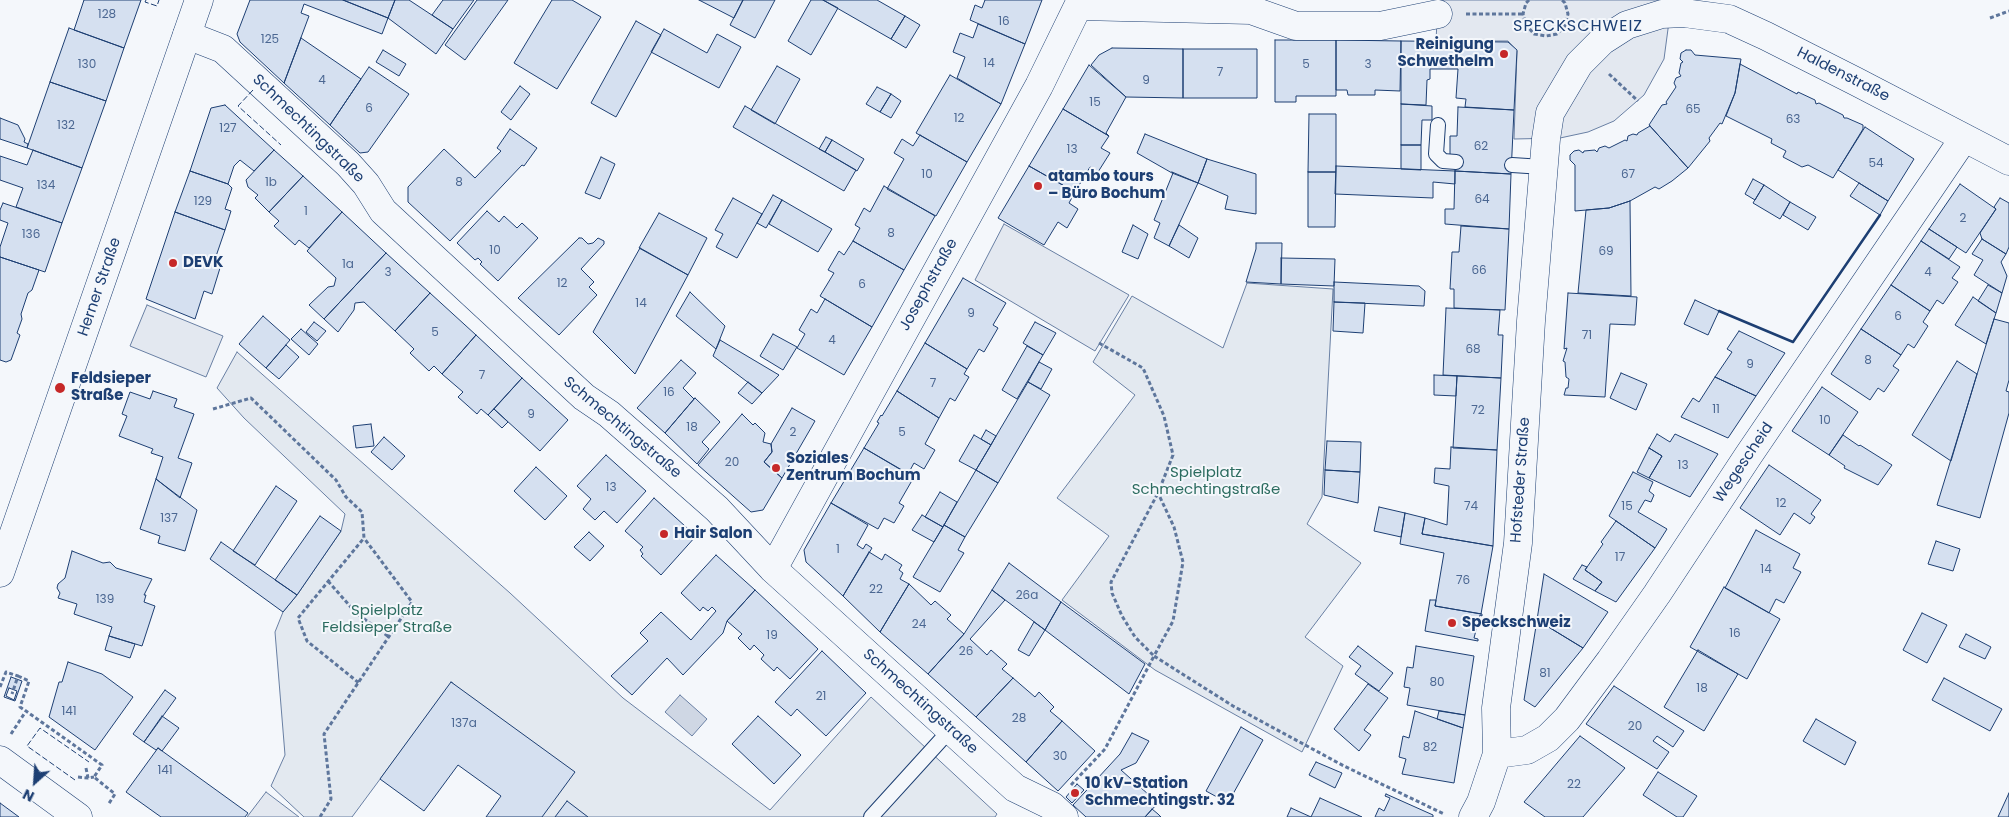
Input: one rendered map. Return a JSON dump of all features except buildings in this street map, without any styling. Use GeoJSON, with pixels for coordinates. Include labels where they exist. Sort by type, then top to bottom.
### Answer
{"type":"FeatureCollection","features":[{"type":"Feature","properties":{"kind":"street","name":"Herner Straße"},"geometry":{"type":"LineString","coordinates":[[0,573],[199,0]]}},
{"type":"Feature","properties":{"kind":"street"},"geometry":{"type":"LineString","coordinates":[[1080,3],[1251,10],[1296,26],[1380,26],[1438,14]]}},
{"type":"Feature","properties":{"kind":"street","name":"Josephstraße"},"geometry":{"type":"LineString","coordinates":[[773,569],[1039,86],[1080,3]]}},
{"type":"Feature","properties":{"kind":"street","name":"Haldenstraße"},"geometry":{"type":"LineString","coordinates":[[1546,139],[1550,113],[1579,64],[1602,41],[1627,25],[1662,14],[1684,13],[1729,19],[1766,36],[2009,161]]}},
{"type":"Feature","properties":{"kind":"street","name":"Schmechtingstraße"},"geometry":{"type":"LineString","coordinates":[[187,35],[223,49],[348,164],[366,184],[383,211],[584,397],[609,414],[717,509],[773,569],[1015,788],[1058,812]]}},
{"type":"Feature","properties":{"kind":"street","name":"Wegescheid"},"geometry":{"type":"LineString","coordinates":[[1497,754],[1527,750],[1548,738],[1572,711],[1657,594],[1748,456],[1964,138]]}},
{"type":"Feature","properties":{"kind":"street","name":"Hofsteder Straße"},"geometry":{"type":"LineString","coordinates":[[1474,817],[1497,754],[1496,708],[1518,542],[1531,321],[1546,139]]}},
{"type":"Feature","properties":{"kind":"street"},"geometry":{"type":"LineString","coordinates":[[0,760],[78,817]]}},
{"type":"Feature","properties":{"kind":"lane"},"geometry":{"type":"LineString","coordinates":[[1438,125],[1436,154],[1443,161],[1456,162]]}},
{"type":"Feature","properties":{"kind":"lane"},"geometry":{"type":"LineString","coordinates":[[1512,165],[1543,167]]}},
{"type":"Feature","properties":{"kind":"lane"},"geometry":{"type":"LineString","coordinates":[[871,817],[950,730]]}},
{"type":"Feature","properties":{"kind":"path"},"geometry":{"type":"LineString","coordinates":[[1529,0],[1526,3],[1523,14],[1526,25],[1534,34],[1546,36],[1557,34],[1565,26],[1568,14],[1565,3],[1562,0]]}},
{"type":"Feature","properties":{"kind":"path"},"geometry":{"type":"LineString","coordinates":[[1990,18],[2009,11]]}},
{"type":"Feature","properties":{"kind":"path"},"geometry":{"type":"LineString","coordinates":[[1438,14],[1523,14]]}},
{"type":"Feature","properties":{"kind":"path"},"geometry":{"type":"LineString","coordinates":[[1099,343],[1143,368],[1164,416],[1173,455],[1158,493],[1112,582],[1112,593],[1122,616],[1135,637],[1154,656],[1233,706],[1344,766],[1437,810]]}},
{"type":"Feature","properties":{"kind":"path"},"geometry":{"type":"LineString","coordinates":[[213,409],[251,398],[336,480],[346,497],[362,512],[364,538],[412,602],[324,734],[332,799],[320,817]]}},
{"type":"Feature","properties":{"kind":"path"},"geometry":{"type":"LineString","coordinates":[[1058,812],[1105,749],[1173,621],[1183,562],[1174,527],[1158,493]]}},
{"type":"Feature","properties":{"kind":"path"},"geometry":{"type":"LineString","coordinates":[[359,683],[307,640],[298,618],[364,538]]}},
{"type":"Feature","properties":{"kind":"path"},"geometry":{"type":"LineString","coordinates":[[328,581],[356,613],[389,637]]}},
{"type":"Feature","properties":{"kind":"path"},"geometry":{"type":"LineString","coordinates":[[0,688],[6,672],[29,681],[20,707],[102,765],[94,777],[78,777]]}},
{"type":"Feature","properties":{"kind":"path"},"geometry":{"type":"LineString","coordinates":[[12,694],[18,676]]}},
{"type":"Feature","properties":{"kind":"path"},"geometry":{"type":"LineString","coordinates":[[10,736],[26,711]]}},
{"type":"Feature","properties":{"kind":"path"},"geometry":{"type":"LineString","coordinates":[[86,768],[88,778]]}},
{"type":"Feature","properties":{"kind":"path"},"geometry":{"type":"LineString","coordinates":[[94,777],[116,794],[108,805]]}},
{"type":"Feature","properties":{"kind":"green space","name":"Spielplatz Schmechtingstraße"},"geometry":{"type":"Polygon","coordinates":[[[1247,283],[1333,289],[1322,497],[1307,524],[1361,563],[1305,637],[1343,666],[1302,752],[1155,670],[1062,600],[1109,536],[1057,498],[1135,395],[1093,362],[1132,296],[1223,348],[1247,283]]]}},
{"type":"Feature","properties":{"kind":"green space","name":"Spielplatz Feldsieper Straße"},"geometry":{"type":"Polygon","coordinates":[[[237,352],[510,593],[623,698],[770,810],[871,697],[997,814],[995,817],[542,817],[452,682],[352,817],[304,817],[271,786],[285,755],[275,632],[283,612],[341,531],[345,514],[244,418],[217,388],[237,352]]]}},
{"type":"Feature","properties":{"kind":"shaded area"},"geometry":{"type":"Polygon","coordinates":[[[1443,0],[1667,0],[1670,14],[1664,59],[1644,95],[1614,121],[1588,132],[1560,138],[1514,139],[1517,51],[1508,41],[1436,41],[1437,21],[1443,0]]]}},
{"type":"Feature","properties":{"kind":"shaded area"},"geometry":{"type":"Polygon","coordinates":[[[1004,224],[1129,295],[1095,351],[975,280],[1004,224]]]}},
{"type":"Feature","properties":{"kind":"shaded area"},"geometry":{"type":"Polygon","coordinates":[[[147,305],[223,336],[206,377],[130,346],[147,305]]]}},
{"type":"Feature","properties":{"kind":"shaded area"},"geometry":{"type":"Polygon","coordinates":[[[680,695],[707,719],[692,736],[665,712],[680,695]]]}},
{"type":"Feature","properties":{"kind":"shaded area"},"geometry":{"type":"Polygon","coordinates":[[[266,792],[299,817],[247,817],[266,792]]]}},
{"type":"Feature","properties":{"kind":"fence"},"geometry":{"type":"LineString","coordinates":[[146,0],[145,2],[157,6],[159,0]]}},
{"type":"Feature","properties":{"kind":"fence"},"geometry":{"type":"LineString","coordinates":[[253,90],[238,106],[281,145]]}},
{"type":"Feature","properties":{"kind":"fence"},"geometry":{"type":"LineString","coordinates":[[75,780],[27,746],[40,728],[89,762]]}},
{"type":"Feature","properties":{"kind":"wall"},"geometry":{"type":"LineString","coordinates":[[1719,311],[1793,342],[1880,215]]}},
{"type":"Feature","properties":{"kind":"place","name":"Reinigung Schwethelm"},"geometry":{"type":"Point","coordinates":[1504,54]}},
{"type":"Feature","properties":{"kind":"place","name":"atambo tours – Büro Bochum"},"geometry":{"type":"Point","coordinates":[1038,186]}},
{"type":"Feature","properties":{"kind":"place","name":"DEVK"},"geometry":{"type":"Point","coordinates":[173,263]}},
{"type":"Feature","properties":{"kind":"place","name":"Feldsieper Straße"},"geometry":{"type":"Point","coordinates":[60,388]}},
{"type":"Feature","properties":{"kind":"place","name":"Soziales Zentrum Bochum"},"geometry":{"type":"Point","coordinates":[776,468]}},
{"type":"Feature","properties":{"kind":"place","name":"Hair Salon"},"geometry":{"type":"Point","coordinates":[664,534]}},
{"type":"Feature","properties":{"kind":"place","name":"Speckschweiz"},"geometry":{"type":"Point","coordinates":[1452,623]}},
{"type":"Feature","properties":{"kind":"place","name":"10 kV-Station Schmechtingstr. 32"},"geometry":{"type":"Point","coordinates":[1075,793]}},
{"type":"Feature","properties":{"kind":"district","name":"SPECKSCHWEIZ"},"geometry":{"type":"Point","coordinates":[1578,27]}}]}
